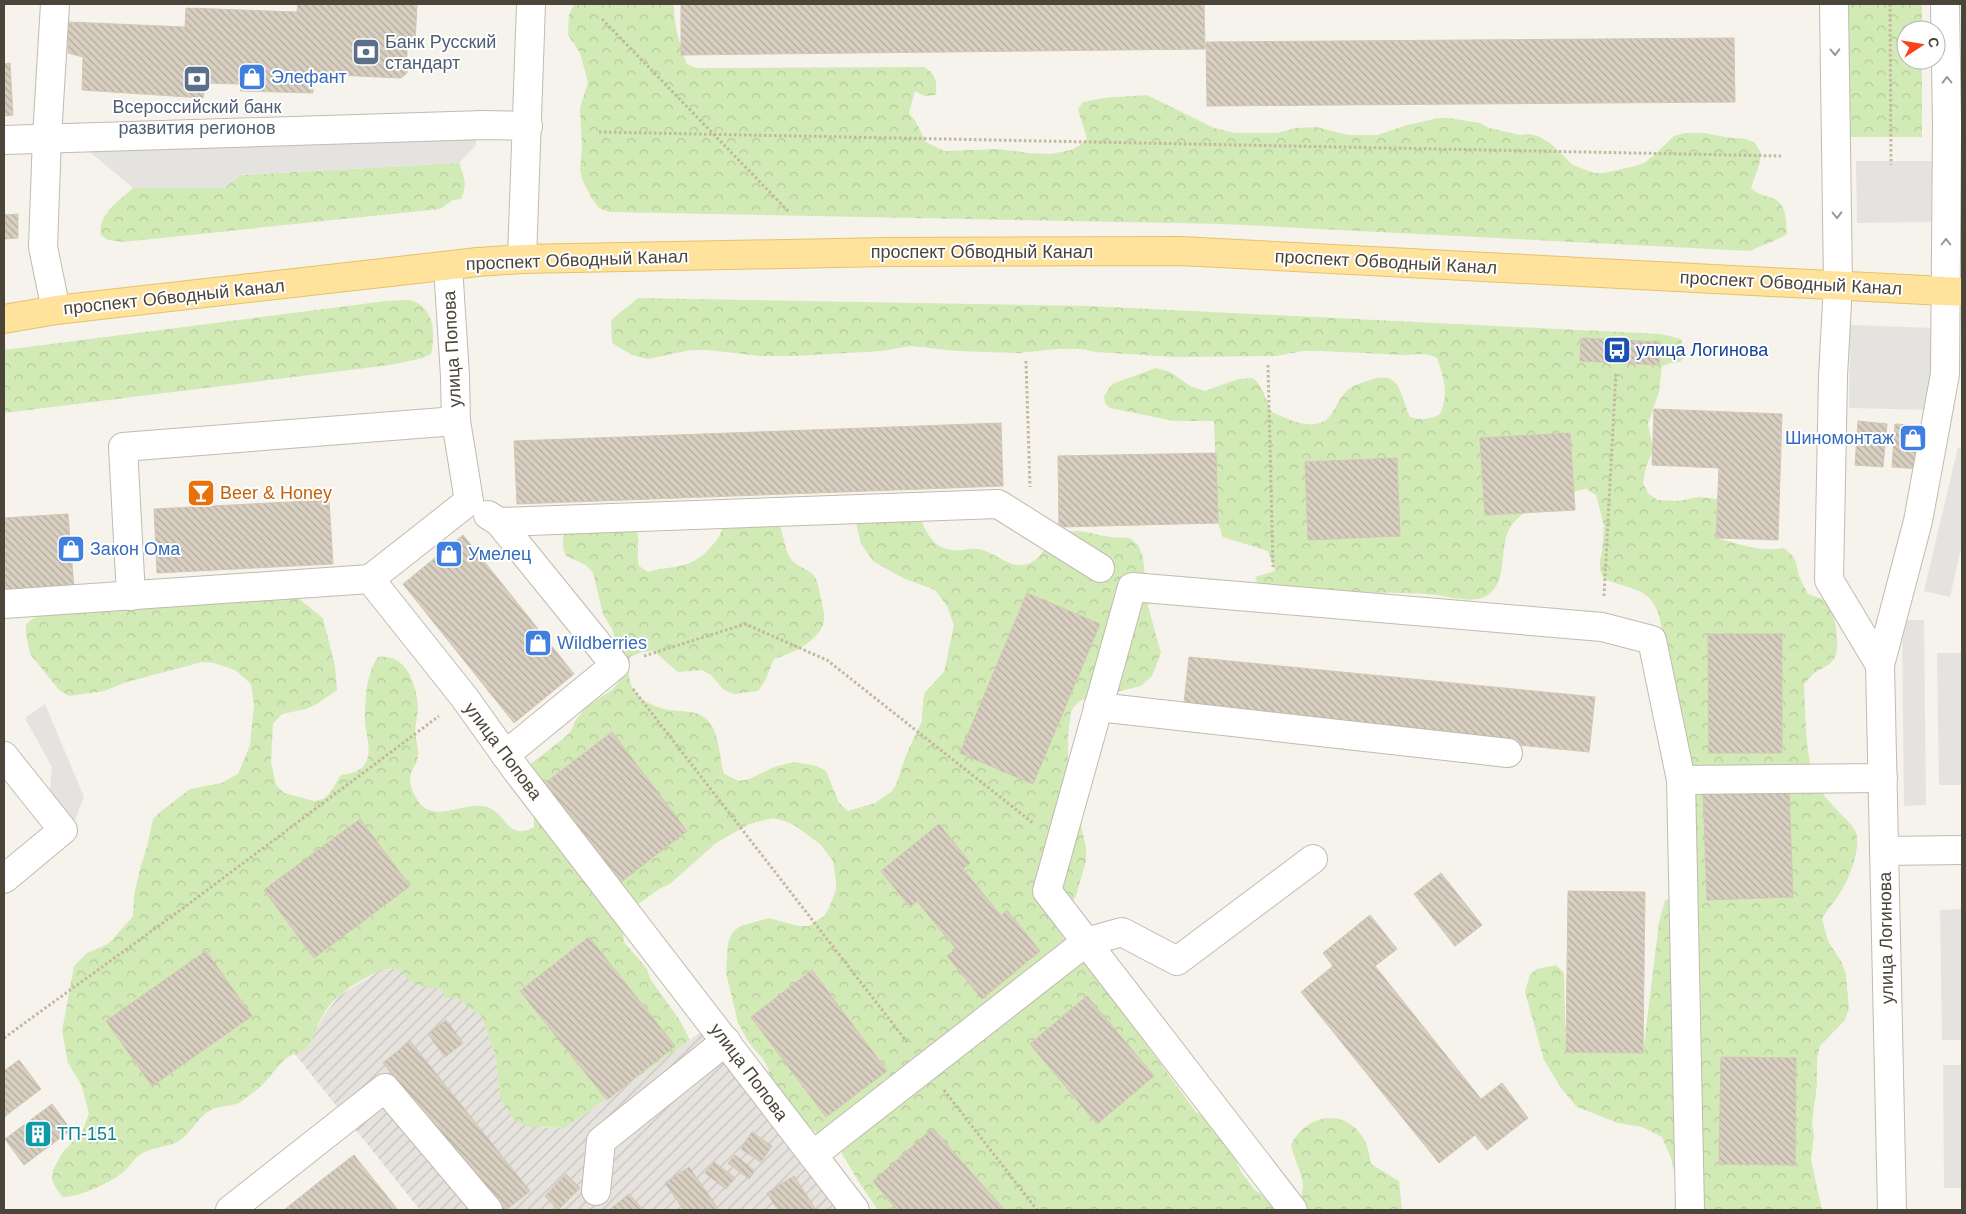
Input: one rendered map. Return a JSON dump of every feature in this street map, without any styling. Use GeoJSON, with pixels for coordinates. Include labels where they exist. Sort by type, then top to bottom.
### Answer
{"type":"FeatureCollection","features":[{"type":"Feature","properties":{"kind":"main road","name":"проспект Обводный Канал"},"geometry":{"type":"LineString","coordinates":[[4,319],[56,310],[522,259],[896,252],[1180,251],[1954,292]]}},
{"type":"Feature","properties":{"kind":"street"},"geometry":{"type":"LineString","coordinates":[[55,4],[43,247],[56,310]]}},
{"type":"Feature","properties":{"kind":"street"},"geometry":{"type":"LineString","coordinates":[[522,259],[531,4]]}},
{"type":"Feature","properties":{"kind":"street","name":"улица Логинова"},"geometry":{"type":"LineString","coordinates":[[1834,4],[1838,285],[1833,376],[1829,580],[1880,665]]}},
{"type":"Feature","properties":{"kind":"street","name":"улица Логинова"},"geometry":{"type":"LineString","coordinates":[[1892,1210],[1880,665],[1918,521],[1945,374],[1954,292],[1955,125],[1945,4]]}},
{"type":"Feature","properties":{"kind":"street"},"geometry":{"type":"LineString","coordinates":[[4,140],[484,125],[528,126]]}},
{"type":"Feature","properties":{"kind":"street","name":"улица Попова"},"geometry":{"type":"LineString","coordinates":[[448,266],[456,421],[469,501]]}},
{"type":"Feature","properties":{"kind":"street"},"geometry":{"type":"LineString","coordinates":[[131,596],[123,447],[456,421]]}},
{"type":"Feature","properties":{"kind":"street"},"geometry":{"type":"LineString","coordinates":[[4,604],[370,579],[469,501],[499,522],[614,665],[505,755]]}},
{"type":"Feature","properties":{"kind":"street"},"geometry":{"type":"LineString","coordinates":[[499,522],[998,504],[1100,568]]}},
{"type":"Feature","properties":{"kind":"street","name":"улица Попова"},"geometry":{"type":"LineString","coordinates":[[370,579],[464,697],[505,755],[855,1210]]}},
{"type":"Feature","properties":{"kind":"street"},"geometry":{"type":"LineString","coordinates":[[1293,1210],[1047,891],[1132,587],[1602,627],[1652,640],[1681,780],[1690,1210]]}},
{"type":"Feature","properties":{"kind":"street"},"geometry":{"type":"LineString","coordinates":[[1098,707],[1508,753]]}},
{"type":"Feature","properties":{"kind":"street"},"geometry":{"type":"LineString","coordinates":[[4,756],[63,830],[4,879]]}},
{"type":"Feature","properties":{"kind":"street"},"geometry":{"type":"LineString","coordinates":[[1681,780],[1883,778]]}},
{"type":"Feature","properties":{"kind":"street"},"geometry":{"type":"LineString","coordinates":[[1884,851],[1962,850]]}},
{"type":"Feature","properties":{"kind":"street"},"geometry":{"type":"LineString","coordinates":[[813,1155],[1086,942],[1122,932],[1177,961],[1313,859]]}},
{"type":"Feature","properties":{"kind":"street"},"geometry":{"type":"LineString","coordinates":[[596,1192],[601,1141],[726,1041]]}},
{"type":"Feature","properties":{"kind":"street"},"geometry":{"type":"LineString","coordinates":[[230,1210],[385,1088],[488,1210]]}},
{"type":"Feature","properties":{"kind":"path"},"geometry":{"type":"LineString","coordinates":[[1890,4],[1891,165]]}},
{"type":"Feature","properties":{"kind":"path"},"geometry":{"type":"LineString","coordinates":[[602,20],[716,134],[789,212]]}},
{"type":"Feature","properties":{"kind":"path"},"geometry":{"type":"LineString","coordinates":[[600,132],[1781,156]]}},
{"type":"Feature","properties":{"kind":"path"},"geometry":{"type":"LineString","coordinates":[[1026,361],[1031,525]]}},
{"type":"Feature","properties":{"kind":"path"},"geometry":{"type":"LineString","coordinates":[[1268,365],[1274,599]]}},
{"type":"Feature","properties":{"kind":"path"},"geometry":{"type":"LineString","coordinates":[[1602,627],[1616,372]]}},
{"type":"Feature","properties":{"kind":"path"},"geometry":{"type":"LineString","coordinates":[[1037,1210],[614,665],[745,624],[826,660],[1060,844]]}},
{"type":"Feature","properties":{"kind":"path"},"geometry":{"type":"LineString","coordinates":[[4,1038],[182,909],[464,697]]}},
{"type":"Feature","properties":{"kind":"shaded area"},"geometry":{"type":"Polygon","coordinates":[[[477,128],[476,145],[459,163],[241,175],[224,188],[133,188],[90,152],[93,141],[477,128]]]}},
{"type":"Feature","properties":{"kind":"shaded area"},"geometry":{"type":"Polygon","coordinates":[[[1856,161],[1932,161],[1931,222],[1857,223],[1856,161]]]}},
{"type":"Feature","properties":{"kind":"shaded area"},"geometry":{"type":"Polygon","coordinates":[[[1850,325],[1935,328],[1932,410],[1849,408],[1850,325]]]}},
{"type":"Feature","properties":{"kind":"shaded area"},"geometry":{"type":"Polygon","coordinates":[[[1958,447],[1962,450],[1962,544],[1950,597],[1924,591],[1958,447]]]}},
{"type":"Feature","properties":{"kind":"shaded area"},"geometry":{"type":"Polygon","coordinates":[[[1902,620],[1924,620],[1926,805],[1904,806],[1902,620]]]}},
{"type":"Feature","properties":{"kind":"shaded area"},"geometry":{"type":"Polygon","coordinates":[[[1937,653],[1962,653],[1962,785],[1939,785],[1937,653]]]}},
{"type":"Feature","properties":{"kind":"shaded area"},"geometry":{"type":"Polygon","coordinates":[[[45,704],[84,797],[66,843],[46,833],[52,767],[25,718],[45,704]]]}},
{"type":"Feature","properties":{"kind":"shaded area"},"geometry":{"type":"Polygon","coordinates":[[[1962,909],[1962,1040],[1942,1040],[1940,910],[1962,909]]]}},
{"type":"Feature","properties":{"kind":"shaded area"},"geometry":{"type":"Polygon","coordinates":[[[394,969],[404,973],[410,981],[442,989],[482,1017],[496,1058],[500,1098],[541,1128],[565,1128],[701,1032],[839,1210],[420,1210],[294,1053],[306,1050],[323,1017],[339,996],[381,970],[394,969]]]}},
{"type":"Feature","properties":{"kind":"shaded area"},"geometry":{"type":"Polygon","coordinates":[[[1943,1065],[1962,1065],[1962,1188],[1944,1188],[1943,1065]]]}},
{"type":"Feature","properties":{"kind":"green space"},"geometry":{"type":"Polygon","coordinates":[[[574,4],[674,4],[676,26],[684,57],[687,64],[696,68],[924,67],[935,78],[936,95],[925,96],[915,91],[909,113],[926,142],[944,151],[998,149],[1050,154],[1071,150],[1087,139],[1078,109],[1083,102],[1103,98],[1147,95],[1214,128],[1235,133],[1277,133],[1296,128],[1316,127],[1348,135],[1378,135],[1407,125],[1439,118],[1480,123],[1489,128],[1520,135],[1530,134],[1540,137],[1550,143],[1573,165],[1594,173],[1604,173],[1644,163],[1674,136],[1685,133],[1705,133],[1746,139],[1755,143],[1761,153],[1751,188],[1757,193],[1779,202],[1784,211],[1787,234],[1750,251],[1223,224],[609,212],[599,208],[592,199],[582,179],[580,169],[582,149],[580,108],[588,82],[580,53],[568,35],[569,15],[574,4]]]}},
{"type":"Feature","properties":{"kind":"green space"},"geometry":{"type":"Polygon","coordinates":[[[1849,4],[1922,4],[1922,20],[1896,20],[1896,70],[1922,70],[1922,137],[1849,137],[1849,4]]]}},
{"type":"Feature","properties":{"kind":"green space"},"geometry":{"type":"Polygon","coordinates":[[[459,163],[464,181],[461,199],[453,200],[440,209],[123,242],[108,240],[101,235],[102,221],[106,215],[133,188],[224,188],[241,175],[459,163]]]}},
{"type":"Feature","properties":{"kind":"green space"},"geometry":{"type":"Polygon","coordinates":[[[638,298],[1090,306],[1661,334],[1681,339],[1685,356],[1680,362],[1662,366],[1659,392],[1648,424],[1653,450],[1646,467],[1643,483],[1648,493],[1657,500],[1678,501],[1699,497],[1717,499],[1716,538],[1741,545],[1766,549],[1783,548],[1788,551],[1795,559],[1800,577],[1808,594],[1826,602],[1835,621],[1837,647],[1834,659],[1814,673],[1804,684],[1806,736],[1813,775],[1826,797],[1853,827],[1857,840],[1853,866],[1846,882],[1822,919],[1828,941],[1842,963],[1846,975],[1849,1008],[1845,1020],[1820,1046],[1817,1059],[1817,1084],[1812,1123],[1814,1136],[1811,1160],[1822,1210],[1687,1210],[1678,1189],[1671,1158],[1662,1137],[1642,1127],[1618,1123],[1577,1107],[1561,1088],[1544,1060],[1525,992],[1530,974],[1537,969],[1556,965],[1564,973],[1566,1052],[1643,1053],[1659,922],[1665,900],[1681,898],[1686,731],[1658,612],[1648,597],[1642,593],[1603,578],[1600,560],[1604,526],[1596,495],[1586,489],[1566,494],[1533,507],[1516,520],[1506,536],[1499,581],[1494,589],[1483,598],[1455,598],[1425,594],[1313,592],[1259,587],[1255,577],[1275,571],[1268,551],[1223,537],[1218,523],[1214,421],[1174,421],[1110,408],[1105,403],[1104,396],[1112,384],[1156,368],[1170,372],[1190,386],[1205,391],[1238,379],[1253,378],[1262,390],[1272,412],[1295,422],[1314,424],[1325,421],[1343,395],[1352,387],[1380,378],[1388,378],[1398,386],[1410,417],[1425,419],[1440,414],[1443,407],[1445,393],[1437,358],[1422,354],[1405,355],[1321,351],[1303,351],[1276,356],[1175,357],[1096,352],[1081,349],[1056,349],[1019,353],[957,351],[910,346],[882,351],[794,356],[760,356],[709,350],[691,350],[648,359],[632,355],[612,343],[611,320],[638,298]]]}},
{"type":"Feature","properties":{"kind":"green space"},"geometry":{"type":"Polygon","coordinates":[[[409,300],[424,308],[433,329],[431,354],[423,358],[390,365],[4,413],[4,350],[386,301],[409,300]]]}},
{"type":"Feature","properties":{"kind":"green space"},"geometry":{"type":"Polygon","coordinates":[[[864,514],[921,520],[928,534],[941,547],[954,550],[980,549],[1016,565],[1028,564],[1038,558],[1054,539],[1071,531],[1130,538],[1138,545],[1143,557],[1148,606],[1161,653],[1152,676],[1141,686],[1079,701],[1071,711],[1068,736],[1068,778],[1073,804],[1081,825],[1086,848],[1086,861],[1076,896],[1056,925],[1068,945],[1078,953],[1100,980],[1106,991],[1137,1026],[1149,1048],[1196,1112],[1222,1128],[1241,1172],[1255,1190],[1275,1203],[1295,1204],[1303,1190],[1303,1183],[1291,1145],[1296,1136],[1312,1123],[1321,1119],[1340,1119],[1358,1131],[1366,1142],[1371,1164],[1399,1181],[1402,1210],[878,1210],[838,1147],[827,1137],[817,1133],[801,1120],[770,1078],[768,1068],[763,1059],[749,1043],[738,1023],[726,973],[728,943],[732,933],[740,926],[769,918],[798,926],[809,926],[824,916],[836,890],[833,861],[820,844],[794,825],[773,818],[749,824],[716,843],[670,884],[628,909],[621,918],[624,942],[647,969],[651,980],[679,1019],[690,1040],[565,1128],[529,1127],[519,1123],[511,1116],[500,1098],[496,1058],[482,1017],[457,998],[445,998],[442,989],[419,985],[397,970],[387,969],[359,981],[334,1001],[322,1016],[306,1050],[289,1057],[261,1086],[241,1102],[207,1112],[182,1139],[141,1154],[122,1173],[102,1185],[86,1192],[63,1197],[57,1190],[52,1180],[53,1170],[62,1153],[82,1132],[89,1113],[81,1084],[68,1063],[62,1031],[74,966],[87,953],[106,945],[133,916],[134,895],[153,819],[190,789],[221,783],[238,774],[250,745],[254,704],[251,684],[235,670],[214,663],[202,662],[127,682],[104,691],[69,696],[59,690],[30,654],[26,624],[44,614],[298,598],[323,618],[335,666],[337,690],[306,709],[282,714],[273,724],[271,762],[276,785],[284,793],[314,801],[323,799],[330,793],[341,775],[356,771],[365,765],[368,753],[365,721],[369,679],[378,657],[388,657],[396,660],[408,671],[417,697],[418,709],[415,733],[418,756],[410,781],[413,793],[418,801],[427,809],[441,812],[472,806],[487,807],[494,810],[513,829],[525,831],[534,827],[528,766],[571,731],[575,721],[587,706],[612,690],[619,682],[621,673],[613,631],[603,614],[593,573],[586,565],[566,556],[563,542],[567,529],[637,530],[639,566],[648,572],[688,564],[702,556],[717,540],[724,522],[778,521],[790,558],[811,573],[816,581],[824,612],[824,620],[818,634],[797,650],[774,659],[765,681],[758,691],[734,694],[724,690],[711,675],[702,670],[678,672],[654,651],[642,652],[630,657],[629,678],[636,693],[651,704],[670,710],[696,713],[709,722],[716,736],[724,774],[739,781],[749,779],[774,767],[794,762],[817,766],[826,771],[839,803],[848,811],[875,803],[891,792],[896,785],[906,755],[922,721],[925,692],[944,672],[954,625],[947,606],[935,590],[903,578],[873,561],[861,544],[856,523],[864,514]]]}},
{"type":"Feature","properties":{"kind":"building"},"geometry":{"type":"Polygon","coordinates":[[[298,4],[417,4],[415,43],[407,43],[407,73],[401,78],[313,74],[313,93],[241,91],[239,84],[206,83],[203,98],[82,90],[83,57],[68,53],[68,22],[185,27],[186,8],[297,12],[298,4]]]}},
{"type":"Feature","properties":{"kind":"building"},"geometry":{"type":"Polygon","coordinates":[[[681,4],[1204,4],[1205,49],[681,55],[681,4]]]}},
{"type":"Feature","properties":{"kind":"building"},"geometry":{"type":"Polygon","coordinates":[[[1734,38],[1735,102],[1207,106],[1206,42],[1734,38]]]}},
{"type":"Feature","properties":{"kind":"building"},"geometry":{"type":"Polygon","coordinates":[[[10,63],[13,115],[4,116],[4,64],[10,63]]]}},
{"type":"Feature","properties":{"kind":"building"},"geometry":{"type":"Polygon","coordinates":[[[18,214],[18,238],[4,239],[4,215],[18,214]]]}},
{"type":"Feature","properties":{"kind":"building"},"geometry":{"type":"Polygon","coordinates":[[[1581,338],[1660,342],[1659,365],[1580,361],[1581,338]]]}},
{"type":"Feature","properties":{"kind":"building"},"geometry":{"type":"Polygon","coordinates":[[[1654,409],[1782,414],[1778,540],[1716,538],[1719,468],[1652,465],[1654,409]]]}},
{"type":"Feature","properties":{"kind":"building"},"geometry":{"type":"Polygon","coordinates":[[[1858,421],[1887,424],[1883,467],[1855,465],[1858,421]]]}},
{"type":"Feature","properties":{"kind":"building"},"geometry":{"type":"Polygon","coordinates":[[[1001,423],[1003,486],[517,504],[514,441],[1001,423]]]}},
{"type":"Feature","properties":{"kind":"building"},"geometry":{"type":"Polygon","coordinates":[[[1895,424],[1924,426],[1920,469],[1892,467],[1895,424]]]}},
{"type":"Feature","properties":{"kind":"building"},"geometry":{"type":"Polygon","coordinates":[[[1570,433],[1575,510],[1485,515],[1480,438],[1570,433]]]}},
{"type":"Feature","properties":{"kind":"building"},"geometry":{"type":"Polygon","coordinates":[[[1216,453],[1218,523],[1059,527],[1058,456],[1216,453]]]}},
{"type":"Feature","properties":{"kind":"building"},"geometry":{"type":"Polygon","coordinates":[[[1397,458],[1400,536],[1308,540],[1305,462],[1397,458]]]}},
{"type":"Feature","properties":{"kind":"building"},"geometry":{"type":"Polygon","coordinates":[[[329,500],[333,564],[157,573],[154,509],[329,500]]]}},
{"type":"Feature","properties":{"kind":"building"},"geometry":{"type":"Polygon","coordinates":[[[68,514],[74,588],[4,592],[4,518],[68,514]]]}},
{"type":"Feature","properties":{"kind":"building"},"geometry":{"type":"Polygon","coordinates":[[[463,535],[574,674],[514,723],[403,584],[463,535]]]}},
{"type":"Feature","properties":{"kind":"building"},"geometry":{"type":"Polygon","coordinates":[[[1027,593],[1100,624],[1033,784],[960,753],[1027,593]]]}},
{"type":"Feature","properties":{"kind":"building"},"geometry":{"type":"Polygon","coordinates":[[[1708,634],[1782,634],[1782,753],[1709,753],[1708,634]]]}},
{"type":"Feature","properties":{"kind":"building"},"geometry":{"type":"Polygon","coordinates":[[[1189,657],[1595,697],[1589,752],[1183,712],[1189,657]]]}},
{"type":"Feature","properties":{"kind":"building"},"geometry":{"type":"Polygon","coordinates":[[[612,732],[687,831],[621,882],[545,783],[612,732]]]}},
{"type":"Feature","properties":{"kind":"building"},"geometry":{"type":"Polygon","coordinates":[[[1789,788],[1793,897],[1707,900],[1703,791],[1789,788]]]}},
{"type":"Feature","properties":{"kind":"building"},"geometry":{"type":"Polygon","coordinates":[[[360,819],[410,886],[314,958],[264,890],[360,819]]]}},
{"type":"Feature","properties":{"kind":"building"},"geometry":{"type":"Polygon","coordinates":[[[939,824],[970,863],[963,869],[1001,916],[1007,910],[1040,951],[982,999],[947,956],[956,949],[917,901],[910,907],[881,871],[939,824]]]}},
{"type":"Feature","properties":{"kind":"building"},"geometry":{"type":"Polygon","coordinates":[[[1441,873],[1482,925],[1455,946],[1414,894],[1441,873]]]}},
{"type":"Feature","properties":{"kind":"building"},"geometry":{"type":"Polygon","coordinates":[[[1568,891],[1645,892],[1643,1053],[1566,1052],[1568,891]]]}},
{"type":"Feature","properties":{"kind":"building"},"geometry":{"type":"Polygon","coordinates":[[[1370,915],[1397,949],[1375,966],[1481,1099],[1502,1083],[1528,1118],[1487,1150],[1475,1135],[1439,1163],[1301,992],[1333,966],[1323,953],[1370,915]]]}},
{"type":"Feature","properties":{"kind":"building"},"geometry":{"type":"Polygon","coordinates":[[[589,937],[675,1046],[607,1100],[520,991],[589,937]]]}},
{"type":"Feature","properties":{"kind":"building"},"geometry":{"type":"Polygon","coordinates":[[[206,951],[252,1016],[152,1086],[106,1021],[206,951]]]}},
{"type":"Feature","properties":{"kind":"building"},"geometry":{"type":"Polygon","coordinates":[[[812,970],[887,1071],[826,1117],[751,1017],[812,970]]]}},
{"type":"Feature","properties":{"kind":"building"},"geometry":{"type":"Polygon","coordinates":[[[1087,996],[1154,1076],[1097,1124],[1030,1044],[1087,996]]]}},
{"type":"Feature","properties":{"kind":"building"},"geometry":{"type":"Polygon","coordinates":[[[446,1020],[463,1043],[445,1057],[428,1034],[446,1020]]]}},
{"type":"Feature","properties":{"kind":"building"},"geometry":{"type":"Polygon","coordinates":[[[410,1041],[530,1191],[506,1210],[501,1210],[383,1063],[410,1041]]]}},
{"type":"Feature","properties":{"kind":"building"},"geometry":{"type":"Polygon","coordinates":[[[1721,1057],[1796,1058],[1795,1165],[1719,1164],[1721,1057]]]}},
{"type":"Feature","properties":{"kind":"building"},"geometry":{"type":"Polygon","coordinates":[[[19,1060],[41,1089],[4,1117],[4,1071],[19,1060]]]}},
{"type":"Feature","properties":{"kind":"building","name":"ТП-151"},"geometry":{"type":"Polygon","coordinates":[[[52,1104],[71,1130],[24,1165],[5,1139],[52,1104]]]}},
{"type":"Feature","properties":{"kind":"building"},"geometry":{"type":"Polygon","coordinates":[[[933,1128],[1005,1210],[897,1210],[873,1181],[933,1128]]]}},
{"type":"Feature","properties":{"kind":"building"},"geometry":{"type":"Polygon","coordinates":[[[752,1132],[772,1146],[761,1162],[741,1149],[752,1132]]]}},
{"type":"Feature","properties":{"kind":"building"},"geometry":{"type":"Polygon","coordinates":[[[354,1155],[398,1210],[284,1210],[324,1178],[354,1155]]]}},
{"type":"Feature","properties":{"kind":"building"},"geometry":{"type":"Polygon","coordinates":[[[735,1155],[755,1171],[749,1179],[728,1163],[735,1155]]]}},
{"type":"Feature","properties":{"kind":"building"},"geometry":{"type":"Polygon","coordinates":[[[714,1162],[735,1178],[726,1189],[705,1173],[714,1162]]]}},
{"type":"Feature","properties":{"kind":"building"},"geometry":{"type":"Polygon","coordinates":[[[689,1167],[719,1210],[684,1210],[665,1183],[689,1167]]]}},
{"type":"Feature","properties":{"kind":"building"},"geometry":{"type":"Polygon","coordinates":[[[566,1174],[580,1188],[558,1210],[545,1196],[566,1174]]]}},
{"type":"Feature","properties":{"kind":"building"},"geometry":{"type":"Polygon","coordinates":[[[794,1176],[816,1210],[778,1210],[767,1193],[794,1176]]]}},
{"type":"Feature","properties":{"kind":"building"},"geometry":{"type":"Polygon","coordinates":[[[629,1194],[643,1210],[609,1210],[629,1194]]]}},
{"type":"Feature","properties":{"kind":"place","name":"Банк Русский стандарт"},"geometry":{"type":"Point","coordinates":[366,52]}},
{"type":"Feature","properties":{"kind":"place","name":"Элефант"},"geometry":{"type":"Point","coordinates":[252,77]}},
{"type":"Feature","properties":{"kind":"place","name":"Всероссийский банк развития регионов"},"geometry":{"type":"Point","coordinates":[197,79]}},
{"type":"Feature","properties":{"kind":"place","name":"улица Логинова"},"geometry":{"type":"Point","coordinates":[1617,350]}},
{"type":"Feature","properties":{"kind":"place","name":"Шиномонтаж"},"geometry":{"type":"Point","coordinates":[1913,438]}},
{"type":"Feature","properties":{"kind":"place","name":"Beer & Honey"},"geometry":{"type":"Point","coordinates":[201,493]}},
{"type":"Feature","properties":{"kind":"place","name":"Закон Ома"},"geometry":{"type":"Point","coordinates":[71,549]}},
{"type":"Feature","properties":{"kind":"place","name":"Умелец"},"geometry":{"type":"Point","coordinates":[449,554]}},
{"type":"Feature","properties":{"kind":"place","name":"Wildberries"},"geometry":{"type":"Point","coordinates":[538,643]}},
{"type":"Feature","properties":{"kind":"place","name":"ТП-151"},"geometry":{"type":"Point","coordinates":[38,1134]}}]}
